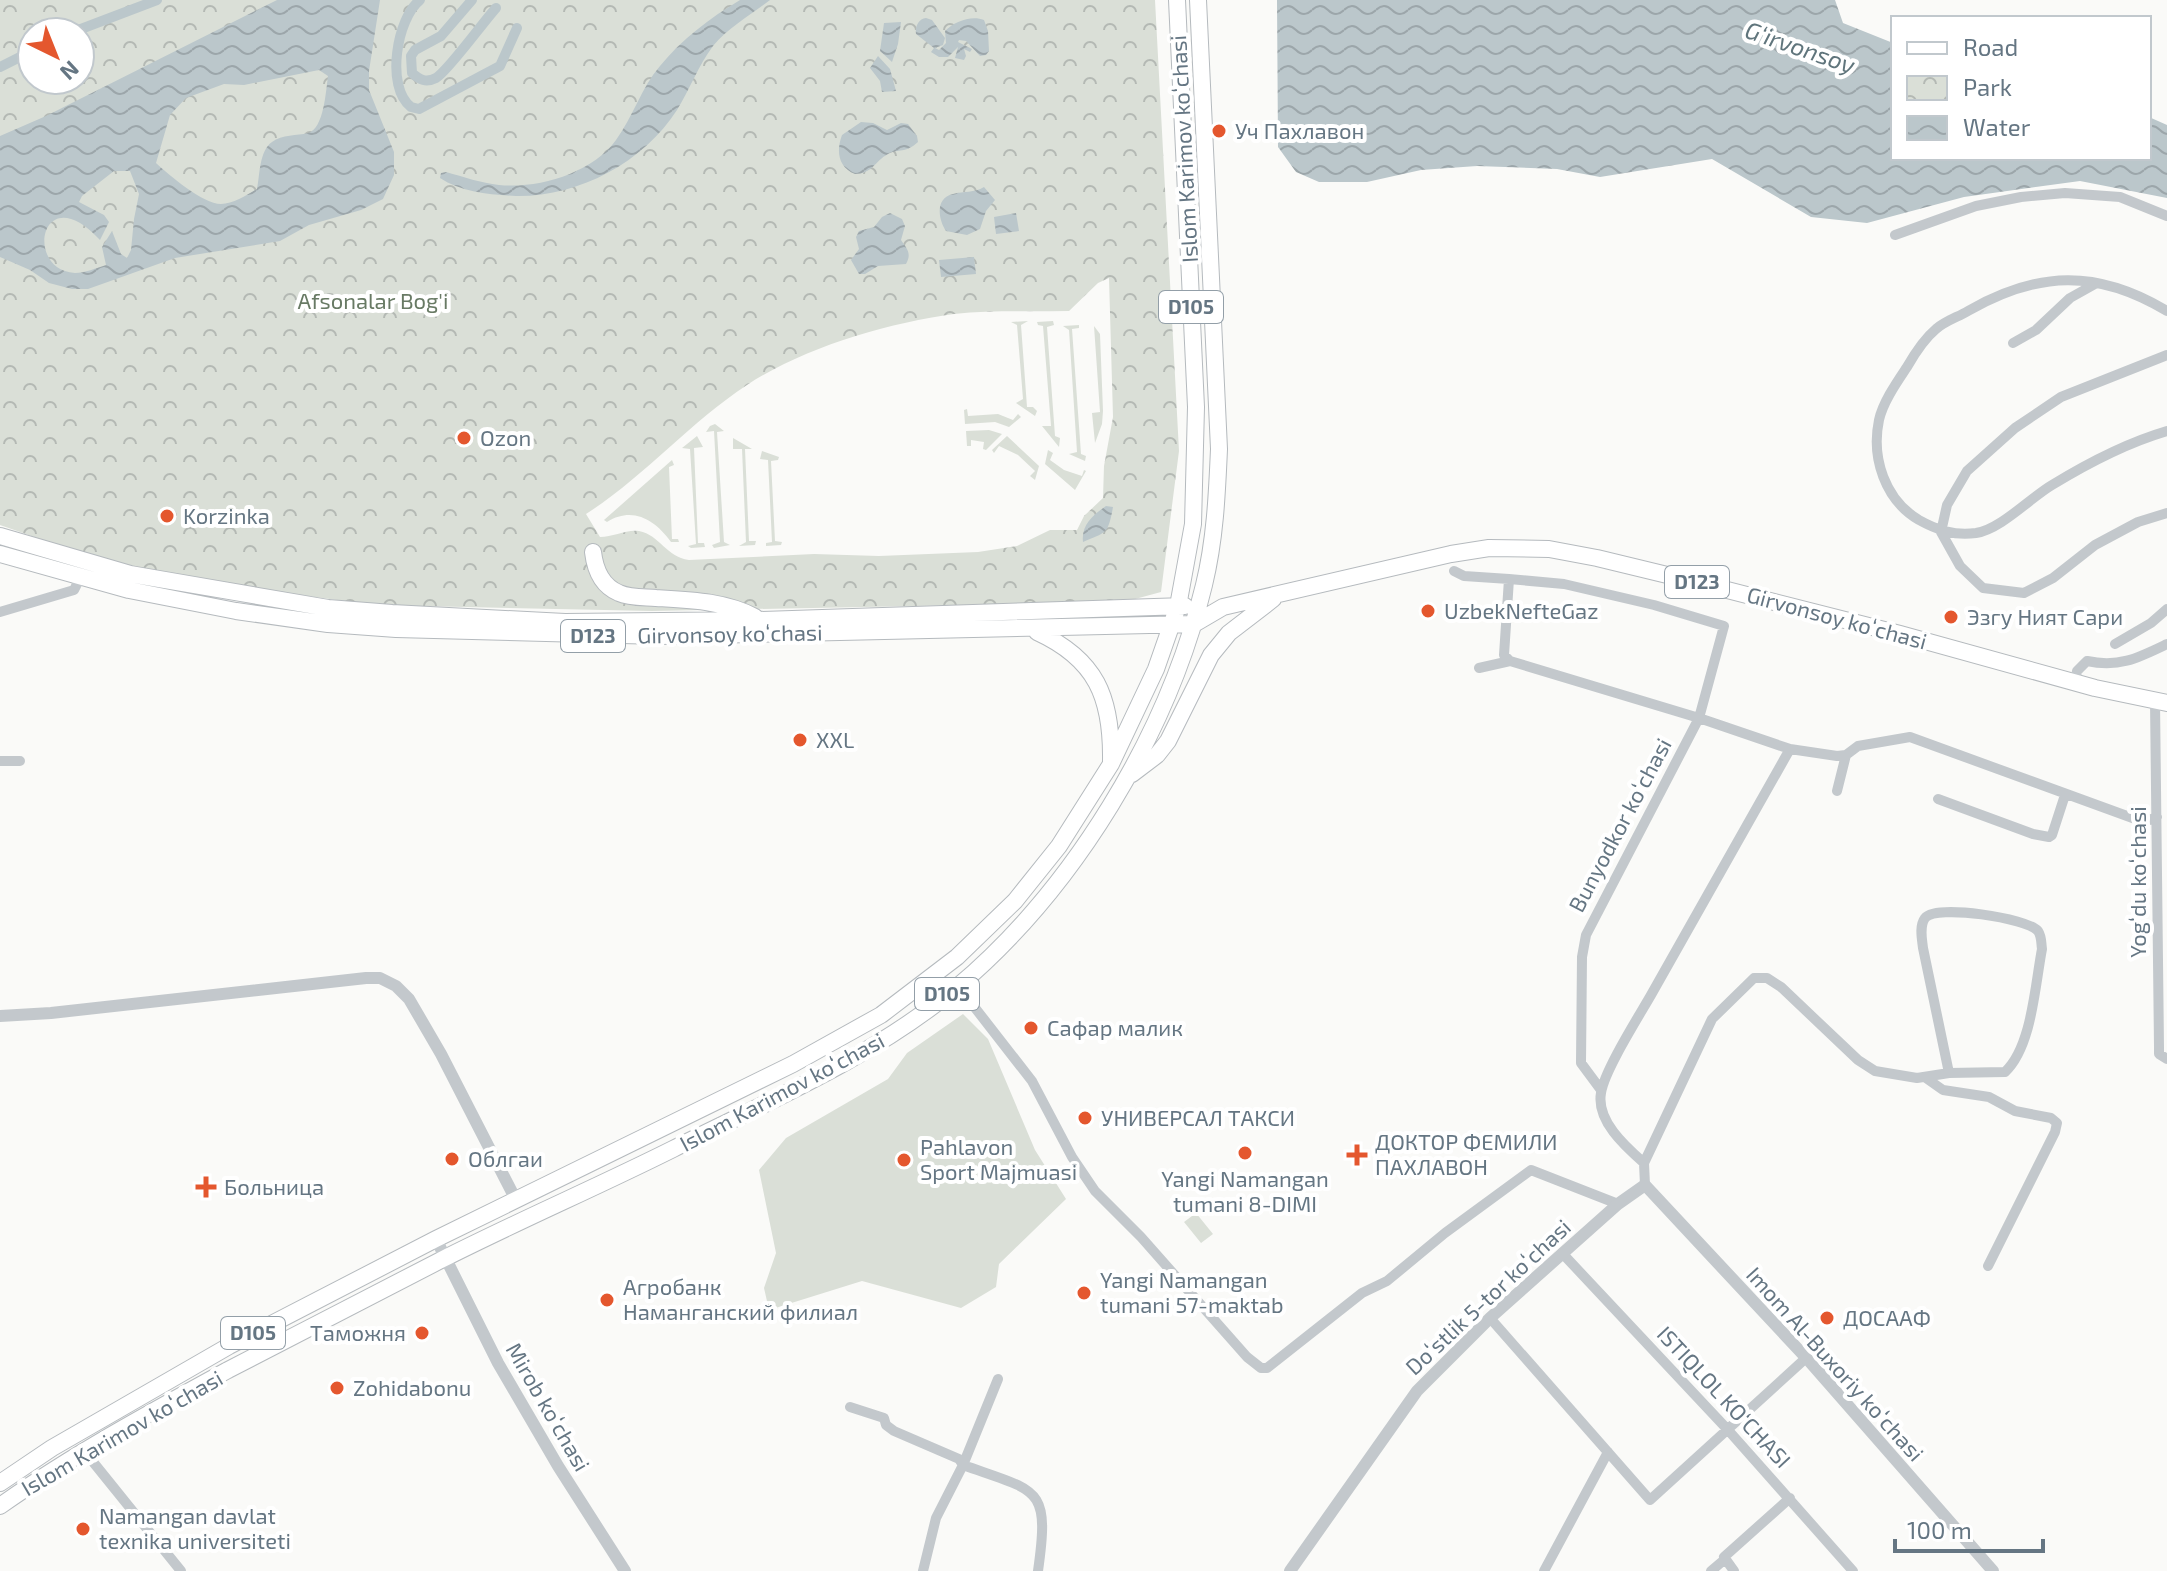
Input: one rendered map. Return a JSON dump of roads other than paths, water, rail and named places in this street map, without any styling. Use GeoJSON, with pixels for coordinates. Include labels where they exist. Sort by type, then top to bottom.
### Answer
{"type":"FeatureCollection","features":[{"type":"Feature","properties":{"kind":"main road","name":"Islom Karimov koʻchasi"},"geometry":{"type":"LineString","coordinates":[[0,1483],[52,1448],[229,1346],[436,1239],[859,1029],[913,993],[957,957],[1015,901],[1059,846],[1111,764],[1156,669],[1178,606],[1193,524],[1196,407],[1177,0]]}},
{"type":"Feature","properties":{"kind":"main road","name":"Islom Karimov koʻchasi"},"geometry":{"type":"LineString","coordinates":[[0,1506],[179,1397],[445,1258],[580,1196],[865,1052],[958,986],[1040,902],[1128,777],[1159,716],[1194,624],[1216,519],[1219,449],[1210,132],[1198,0]]}},
{"type":"Feature","properties":{"kind":"main road","name":"Girvonsoy koʻchasi"},"geometry":{"type":"LineString","coordinates":[[0,536],[130,574],[394,621]]}},
{"type":"Feature","properties":{"kind":"main road","name":"Girvonsoy koʻchasi"},"geometry":{"type":"LineString","coordinates":[[0,554],[129,590],[243,613],[328,624],[394,621],[660,636],[1194,624],[1223,607],[1476,549],[1549,549],[1707,585],[2075,683],[2161,702]]}},
{"type":"Feature","properties":{"kind":"main road"},"geometry":{"type":"LineString","coordinates":[[593,552],[605,585],[620,594],[727,606],[760,620]]}},
{"type":"Feature","properties":{"kind":"main road"},"geometry":{"type":"LineString","coordinates":[[1128,777],[1157,755],[1168,741],[1211,655],[1229,633],[1282,593]]}},
{"type":"Feature","properties":{"kind":"main road","name":"D123"},"geometry":{"type":"LineString","coordinates":[[1178,606],[1199,604]]}},
{"type":"Feature","properties":{"kind":"main road","name":"Girvonsoy koʻchasi"},"geometry":{"type":"LineString","coordinates":[[1199,604],[1223,607]]}},
{"type":"Feature","properties":{"kind":"main road","name":"Girvonsoy koʻchasi"},"geometry":{"type":"LineString","coordinates":[[437,623],[760,620],[1178,606]]}},
{"type":"Feature","properties":{"kind":"main road"},"geometry":{"type":"LineString","coordinates":[[1032,629],[1072,652],[1087,665],[1098,682],[1107,713],[1111,764]]}},
{"type":"Feature","properties":{"kind":"main road"},"geometry":{"type":"LineString","coordinates":[[703,1107],[714,1128]]}},
{"type":"Feature","properties":{"kind":"street"},"geometry":{"type":"LineString","coordinates":[[1895,235],[1976,206],[2065,193],[2120,197],[2167,216]]}},
{"type":"Feature","properties":{"kind":"street"},"geometry":{"type":"LineString","coordinates":[[2167,311],[2129,290],[2061,280],[2024,285],[1990,299],[1938,327],[1921,344],[1896,383],[1879,419],[1877,459],[1887,488],[1908,513],[1941,532],[1978,533],[2097,459],[2167,431]]}},
{"type":"Feature","properties":{"kind":"street"},"geometry":{"type":"LineString","coordinates":[[2013,343],[2036,330],[2070,298],[2096,283]]}},
{"type":"Feature","properties":{"kind":"street"},"geometry":{"type":"LineString","coordinates":[[2167,355],[2061,397],[2015,428],[1967,471],[1947,505],[1941,532],[1960,566],[1983,588],[2024,593],[2053,578],[2106,539],[2138,522],[2167,513]]}},
{"type":"Feature","properties":{"kind":"street","name":"Bunyodkor koʻchasi"},"geometry":{"type":"LineString","coordinates":[[1454,571],[1464,576],[1564,584],[1654,605],[1724,626],[1699,718],[1586,935],[1582,957],[1581,1063],[1601,1090],[1607,1119],[1622,1143],[1644,1163]]}},
{"type":"Feature","properties":{"kind":"street"},"geometry":{"type":"LineString","coordinates":[[0,612],[74,590],[81,576]]}},
{"type":"Feature","properties":{"kind":"street"},"geometry":{"type":"LineString","coordinates":[[1509,579],[1503,640],[1504,655],[1510,661]]}},
{"type":"Feature","properties":{"kind":"street"},"geometry":{"type":"LineString","coordinates":[[2115,644],[2151,623],[2167,609]]}},
{"type":"Feature","properties":{"kind":"street"},"geometry":{"type":"LineString","coordinates":[[2075,683],[2077,671],[2087,661],[2108,666],[2143,656],[2167,644]]}},
{"type":"Feature","properties":{"kind":"street"},"geometry":{"type":"LineString","coordinates":[[1479,668],[1510,661]]}},
{"type":"Feature","properties":{"kind":"street","name":"Bunyodkor koʻchasi"},"geometry":{"type":"LineString","coordinates":[[1510,661],[1790,749],[1837,756],[1846,755],[1858,746],[1910,737],[2138,820],[2157,817]]}},
{"type":"Feature","properties":{"kind":"street","name":"Yogʻdu koʻchasi"},"geometry":{"type":"LineString","coordinates":[[2161,702],[2157,817],[2159,1054],[2167,1059]]}},
{"type":"Feature","properties":{"kind":"street"},"geometry":{"type":"LineString","coordinates":[[1601,1090],[1626,1038],[1790,749]]}},
{"type":"Feature","properties":{"kind":"street"},"geometry":{"type":"LineString","coordinates":[[1837,791],[1846,755]]}},
{"type":"Feature","properties":{"kind":"street"},"geometry":{"type":"LineString","coordinates":[[0,761],[20,761]]}},
{"type":"Feature","properties":{"kind":"street"},"geometry":{"type":"LineString","coordinates":[[1938,799],[2049,837],[2065,795]]}},
{"type":"Feature","properties":{"kind":"street"},"geometry":{"type":"LineString","coordinates":[[1645,1185],[1644,1163],[1712,1019],[1754,978],[1767,978],[1781,987],[1858,1060],[1875,1071],[1891,1076],[1926,1078],[1949,1073],[2005,1072],[2016,1062],[2023,1046],[2042,949],[2041,937],[2036,929],[2022,922],[1949,911],[1931,913],[1924,919],[1921,930],[1923,948],[1949,1073]]}},
{"type":"Feature","properties":{"kind":"street"},"geometry":{"type":"LineString","coordinates":[[0,1016],[380,978],[396,986],[409,999],[441,1054],[516,1200]]}},
{"type":"Feature","properties":{"kind":"street"},"geometry":{"type":"LineString","coordinates":[[958,986],[1032,1081],[1072,1157],[1095,1191],[1141,1237],[1247,1357],[1261,1368],[1267,1368],[1362,1293],[1387,1281],[1445,1233],[1531,1170],[1618,1204]]}},
{"type":"Feature","properties":{"kind":"street"},"geometry":{"type":"LineString","coordinates":[[1926,1078],[1943,1090],[1989,1097],[2015,1111],[2051,1118],[2057,1123],[1988,1266]]}},
{"type":"Feature","properties":{"kind":"street","name":"Doʻstlik 5-tor koʻchasi"},"geometry":{"type":"LineString","coordinates":[[1290,1571],[1417,1391],[1490,1318],[1618,1204],[1645,1185]]}},
{"type":"Feature","properties":{"kind":"street","name":"Imom Al-Buxoriy koʻchasi"},"geometry":{"type":"LineString","coordinates":[[1645,1185],[1806,1358],[1993,1571]]}},
{"type":"Feature","properties":{"kind":"street","name":"Mirob koʻchasi"},"geometry":{"type":"LineString","coordinates":[[436,1239],[498,1363],[572,1489],[625,1571]]}},
{"type":"Feature","properties":{"kind":"street","name":"ISTIQLOL KO‘CHASI"},"geometry":{"type":"LineString","coordinates":[[1562,1253],[1728,1430],[1853,1571]]}},
{"type":"Feature","properties":{"kind":"street"},"geometry":{"type":"LineString","coordinates":[[1490,1318],[1650,1500],[1806,1358]]}},
{"type":"Feature","properties":{"kind":"street"},"geometry":{"type":"LineString","coordinates":[[923,1571],[936,1518],[963,1465],[998,1379]]}},
{"type":"Feature","properties":{"kind":"street"},"geometry":{"type":"LineString","coordinates":[[850,1407],[884,1418],[886,1425],[894,1431],[959,1459],[963,1465],[1017,1484],[1037,1499],[1043,1509],[1044,1529],[1038,1571]]}},
{"type":"Feature","properties":{"kind":"street"},"geometry":{"type":"LineString","coordinates":[[85,1452],[181,1571]]}},
{"type":"Feature","properties":{"kind":"street"},"geometry":{"type":"LineString","coordinates":[[1544,1571],[1608,1452]]}},
{"type":"Feature","properties":{"kind":"street"},"geometry":{"type":"LineString","coordinates":[[1711,1571],[1790,1498]]}},
{"type":"Feature","properties":{"kind":"street"},"geometry":{"type":"LineString","coordinates":[[1724,1560],[1734,1571]]}},
{"type":"Feature","properties":{"kind":"water"},"geometry":{"type":"Polygon","coordinates":[[[277,0],[380,0],[369,90],[394,152],[394,175],[383,199],[361,210],[309,225],[280,241],[175,258],[88,289],[72,289],[49,283],[30,270],[0,257],[0,136],[86,96],[96,96],[96,91],[277,0]],[[319,70],[244,85],[224,84],[186,98],[170,115],[156,163],[187,188],[214,203],[230,202],[249,194],[257,189],[262,157],[268,146],[280,138],[308,133],[318,124],[328,76],[319,70]],[[114,171],[82,196],[79,202],[104,215],[109,222],[100,240],[80,223],[64,218],[52,222],[46,231],[45,244],[49,258],[59,268],[79,273],[106,265],[102,247],[112,231],[121,254],[127,258],[131,250],[139,194],[130,171],[114,171]]]}},
{"type":"Feature","properties":{"kind":"water"},"geometry":{"type":"Polygon","coordinates":[[[740,0],[770,0],[713,46],[663,129],[627,161],[607,173],[563,190],[516,196],[467,190],[440,178],[441,173],[446,172],[472,180],[515,186],[564,176],[593,162],[616,140],[653,75],[669,56],[697,30],[740,0]]]}},
{"type":"Feature","properties":{"kind":"water","name":"G‘irvonsoy"},"geometry":{"type":"Polygon","coordinates":[[[1277,0],[1835,0],[1843,23],[1891,42],[1891,160],[2151,160],[2151,118],[2167,125],[2167,198],[2080,181],[1964,197],[1867,223],[1811,217],[1712,159],[1600,177],[1557,169],[1477,166],[1421,170],[1367,182],[1319,182],[1296,172],[1278,147],[1277,0]]]}},
{"type":"Feature","properties":{"kind":"water"},"geometry":{"type":"Polygon","coordinates":[[[926,18],[932,20],[945,38],[943,45],[935,48],[939,50],[946,43],[945,31],[953,25],[968,19],[984,20],[989,51],[980,56],[966,41],[959,40],[972,49],[970,52],[964,49],[964,60],[955,58],[958,47],[948,57],[939,57],[931,52],[934,48],[916,34],[918,24],[926,18]]]}},
{"type":"Feature","properties":{"kind":"water"},"geometry":{"type":"Polygon","coordinates":[[[901,22],[892,62],[880,51],[884,23],[901,22]]]}},
{"type":"Feature","properties":{"kind":"water"},"geometry":{"type":"Polygon","coordinates":[[[878,56],[890,69],[896,91],[882,92],[880,81],[870,68],[878,56]]]}},
{"type":"Feature","properties":{"kind":"water"},"geometry":{"type":"Polygon","coordinates":[[[861,122],[873,123],[887,130],[901,123],[908,124],[918,142],[888,154],[869,170],[855,174],[842,163],[839,147],[842,135],[861,122]]]}},
{"type":"Feature","properties":{"kind":"water"},"geometry":{"type":"Polygon","coordinates":[[[984,187],[995,200],[986,211],[980,229],[967,235],[946,231],[940,215],[943,200],[953,194],[984,187]]]}},
{"type":"Feature","properties":{"kind":"water"},"geometry":{"type":"Polygon","coordinates":[[[890,213],[902,219],[905,226],[901,240],[909,254],[906,264],[878,266],[859,274],[851,260],[859,249],[856,237],[859,231],[874,227],[890,213]]]}},
{"type":"Feature","properties":{"kind":"water"},"geometry":{"type":"Polygon","coordinates":[[[1016,213],[1019,231],[996,234],[994,217],[1016,213]]]}},
{"type":"Feature","properties":{"kind":"water"},"geometry":{"type":"Polygon","coordinates":[[[974,257],[976,274],[941,277],[939,260],[974,257]]]}},
{"type":"Feature","properties":{"kind":"water"},"geometry":{"type":"Polygon","coordinates":[[[1106,506],[1113,507],[1107,528],[1083,542],[1086,526],[1106,506]]]}},
{"type":"Feature","properties":{"kind":"waterway"},"geometry":{"type":"LineString","coordinates":[[96,23],[157,0]]}},
{"type":"Feature","properties":{"kind":"waterway"},"geometry":{"type":"LineString","coordinates":[[420,0],[405,22],[397,53],[398,84],[411,107],[419,109],[500,66],[517,28]]}},
{"type":"Feature","properties":{"kind":"waterway"},"geometry":{"type":"LineString","coordinates":[[472,0],[441,36],[415,50],[411,56],[412,73],[423,80],[442,74],[496,8]]}},
{"type":"Feature","properties":{"kind":"waterway"},"geometry":{"type":"LineString","coordinates":[[0,67],[16,59]]}},
{"type":"Feature","properties":{"kind":"place","name":"Уч Пахлавон"},"geometry":{"type":"Point","coordinates":[1219,131]}},
{"type":"Feature","properties":{"kind":"place","name":"Ozon"},"geometry":{"type":"Point","coordinates":[464,438]}},
{"type":"Feature","properties":{"kind":"place","name":"Korzinka"},"geometry":{"type":"Point","coordinates":[167,516]}},
{"type":"Feature","properties":{"kind":"place","name":"UzbekNefteGaz"},"geometry":{"type":"Point","coordinates":[1428,611]}},
{"type":"Feature","properties":{"kind":"place","name":"Эзгу Ният Сари"},"geometry":{"type":"Point","coordinates":[1951,617]}},
{"type":"Feature","properties":{"kind":"place","name":"XXL"},"geometry":{"type":"Point","coordinates":[800,740]}},
{"type":"Feature","properties":{"kind":"place","name":"Сафар малик"},"geometry":{"type":"Point","coordinates":[1031,1028]}},
{"type":"Feature","properties":{"kind":"place","name":"УНИВЕРСАЛ ТАКСИ"},"geometry":{"type":"Point","coordinates":[1085,1118]}},
{"type":"Feature","properties":{"kind":"place","name":"Yangi Namangan tumani 8-DIMI"},"geometry":{"type":"Point","coordinates":[1245,1153]}},
{"type":"Feature","properties":{"kind":"place","name":"ДОКТОР ФЕМИЛИ ПАХЛАВОН"},"geometry":{"type":"Point","coordinates":[1357,1155]}},
{"type":"Feature","properties":{"kind":"place","name":"Облгаи"},"geometry":{"type":"Point","coordinates":[452,1159]}},
{"type":"Feature","properties":{"kind":"place","name":"Pahlavon Sport Majmuasi"},"geometry":{"type":"Point","coordinates":[904,1160]}},
{"type":"Feature","properties":{"kind":"place","name":"Больница"},"geometry":{"type":"Point","coordinates":[206,1187]}},
{"type":"Feature","properties":{"kind":"place","name":"Yangi Namangan tumani 57-maktab"},"geometry":{"type":"Point","coordinates":[1084,1293]}},
{"type":"Feature","properties":{"kind":"place","name":"Агробанк Наманганский филиал"},"geometry":{"type":"Point","coordinates":[607,1300]}},
{"type":"Feature","properties":{"kind":"place","name":"ДОСААФ"},"geometry":{"type":"Point","coordinates":[1827,1318]}},
{"type":"Feature","properties":{"kind":"place","name":"Таможня"},"geometry":{"type":"Point","coordinates":[422,1333]}},
{"type":"Feature","properties":{"kind":"place","name":"Zohidabonu"},"geometry":{"type":"Point","coordinates":[337,1388]}},
{"type":"Feature","properties":{"kind":"place","name":"Namangan davlat texnika universiteti"},"geometry":{"type":"Point","coordinates":[83,1529]}},
{"type":"Feature","properties":{"kind":"park label","name":"Afsonalar Bog'i"},"geometry":{"type":"Point","coordinates":[373,301]}}]}
